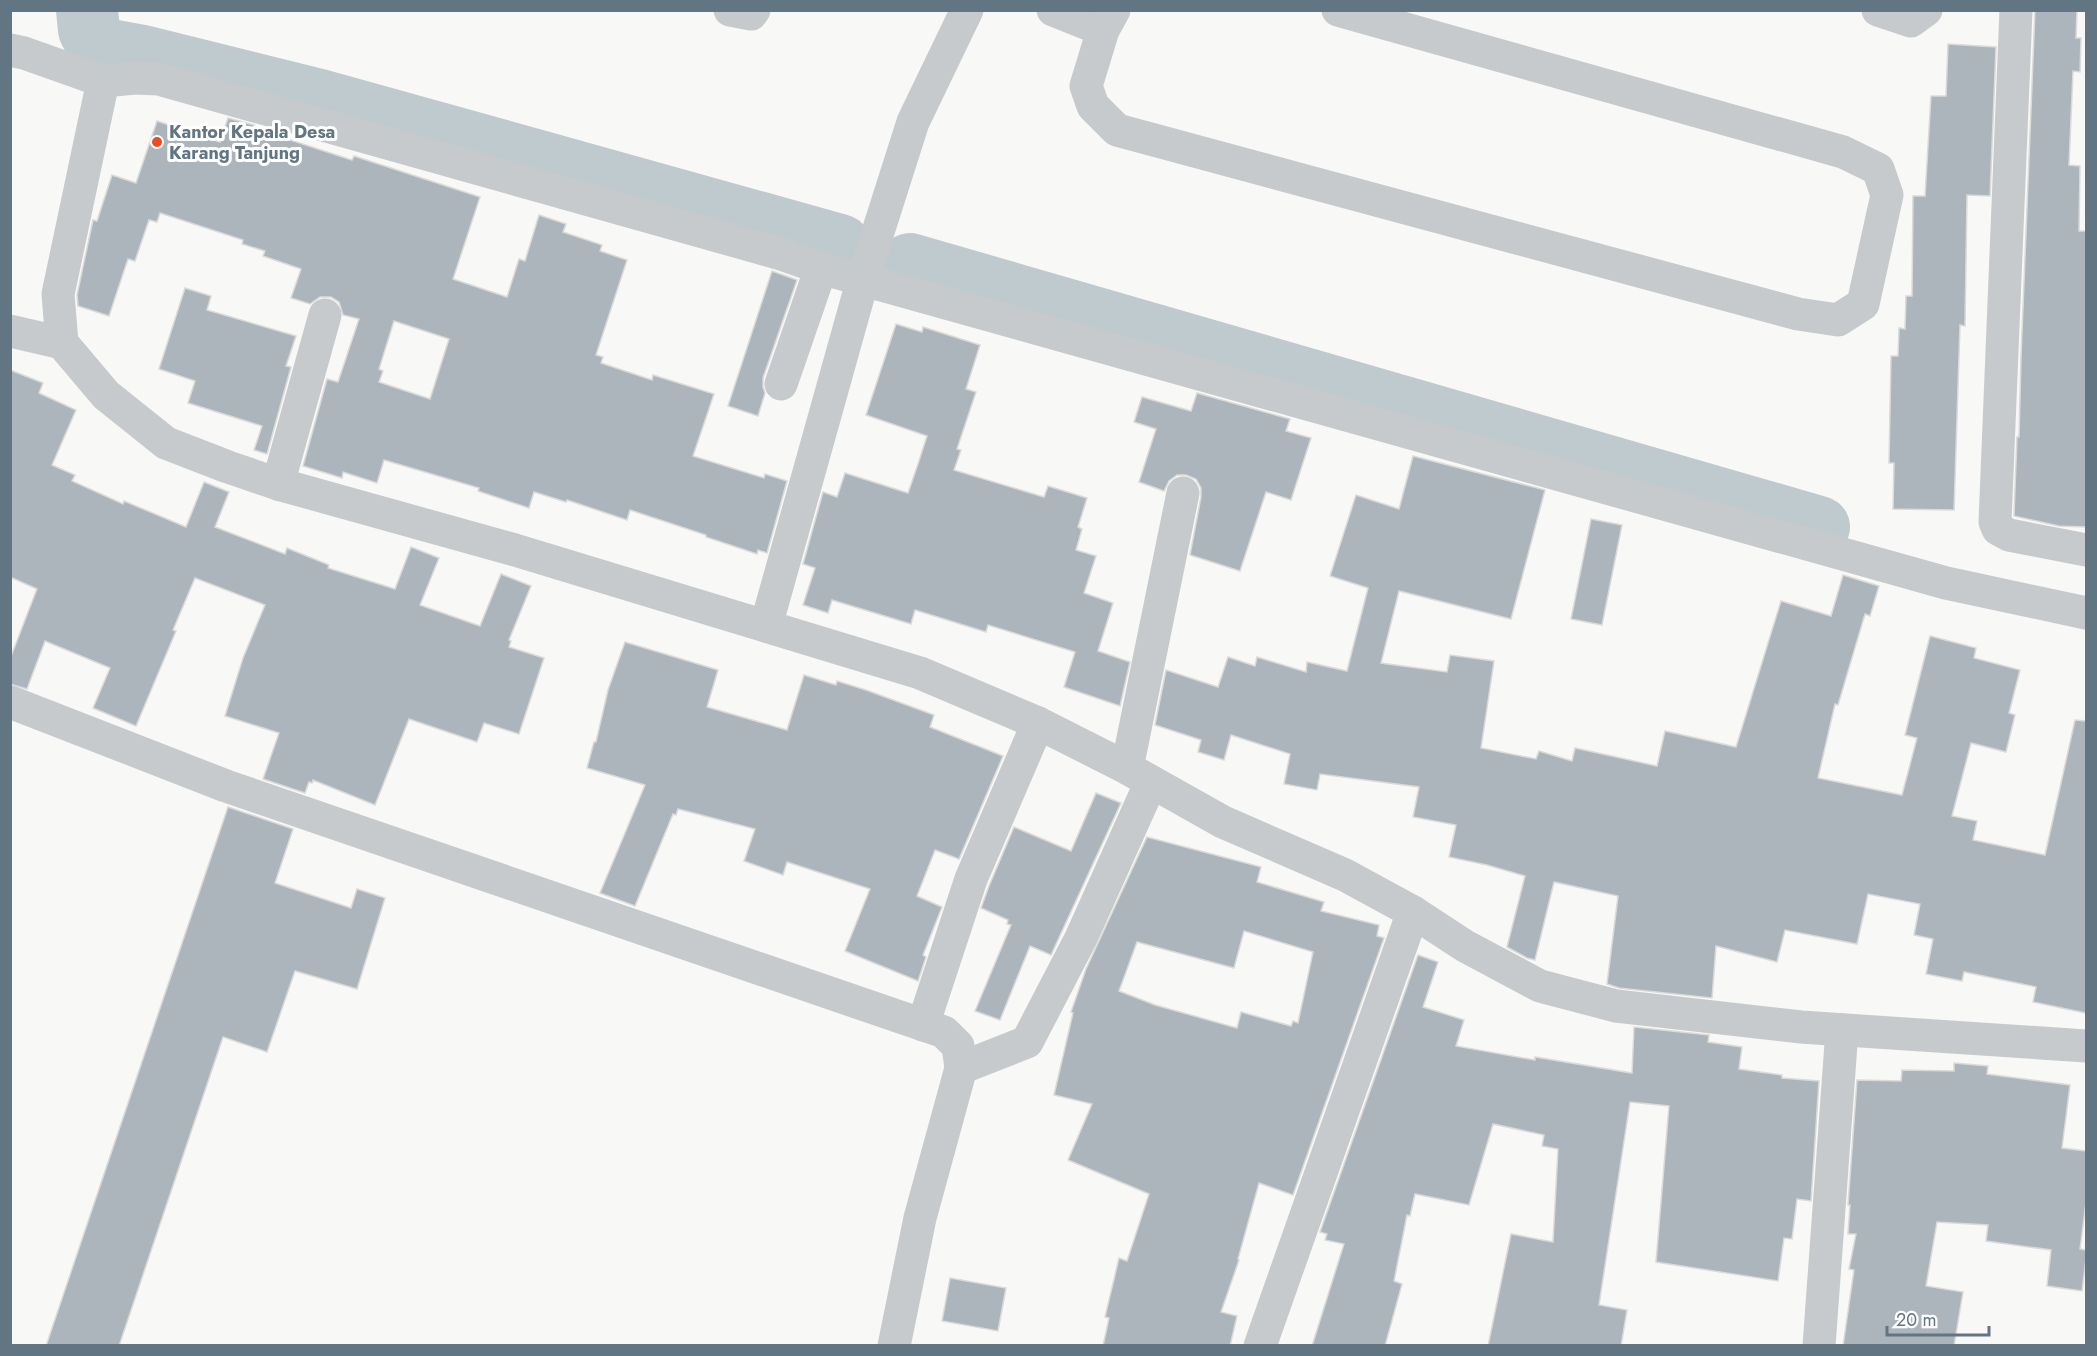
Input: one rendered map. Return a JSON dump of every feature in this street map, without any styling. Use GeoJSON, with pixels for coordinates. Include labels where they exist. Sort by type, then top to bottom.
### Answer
{"type":"FeatureCollection","features":[{"type":"Feature","properties":{"kind":"street"},"geometry":{"type":"LineString","coordinates":[[730,10],[751,14],[754,10]]}},
{"type":"Feature","properties":{"kind":"street"},"geometry":{"type":"LineString","coordinates":[[766,626],[863,279],[913,122],[967,10]]}},
{"type":"Feature","properties":{"kind":"street"},"geometry":{"type":"LineString","coordinates":[[1053,10],[1108,20],[1086,86],[1093,106],[1118,130],[1798,314],[1838,320],[1863,304],[1887,195],[1878,170],[1843,152],[1338,10]]}},
{"type":"Feature","properties":{"kind":"street"},"geometry":{"type":"LineString","coordinates":[[1878,10],[1911,21],[1926,10]]}},
{"type":"Feature","properties":{"kind":"street"},"geometry":{"type":"LineString","coordinates":[[2016,10],[1995,522],[1998,529],[2008,535],[2086,550]]}},
{"type":"Feature","properties":{"kind":"street"},"geometry":{"type":"LineString","coordinates":[[10,50],[104,81],[135,78],[159,80],[1946,583],[2086,614]]}},
{"type":"Feature","properties":{"kind":"street"},"geometry":{"type":"LineString","coordinates":[[104,81],[58,294],[62,343],[106,395],[166,443],[278,484],[515,550],[920,673],[1038,723],[1139,775],[1223,822],[1345,875],[1413,912],[1466,946],[1540,986],[1616,1006],[1801,1027],[2086,1046]]}},
{"type":"Feature","properties":{"kind":"street"},"geometry":{"type":"LineString","coordinates":[[780,384],[821,268]]}},
{"type":"Feature","properties":{"kind":"street"},"geometry":{"type":"LineString","coordinates":[[278,484],[325,315]]}},
{"type":"Feature","properties":{"kind":"street"},"geometry":{"type":"LineString","coordinates":[[10,331],[62,343]]}},
{"type":"Feature","properties":{"kind":"street"},"geometry":{"type":"LineString","coordinates":[[961,1068],[1027,1042],[1082,938],[1139,775],[1183,493]]}},
{"type":"Feature","properties":{"kind":"street"},"geometry":{"type":"LineString","coordinates":[[10,702],[225,786],[944,1032],[958,1046],[961,1068],[920,1218],[894,1346]]}},
{"type":"Feature","properties":{"kind":"street"},"geometry":{"type":"LineString","coordinates":[[923,1025],[971,879],[1038,723]]}},
{"type":"Feature","properties":{"kind":"street"},"geometry":{"type":"LineString","coordinates":[[1260,1346],[1413,912]]}},
{"type":"Feature","properties":{"kind":"street"},"geometry":{"type":"LineString","coordinates":[[1819,1346],[1842,1030]]}},
{"type":"Feature","properties":{"kind":"building"},"geometry":{"type":"Polygon","coordinates":[[[2035,10],[2077,10],[2076,38],[2081,38],[2080,72],[2073,71],[2069,165],[2080,166],[2079,231],[2086,231],[2086,527],[2059,526],[2014,516],[2035,10]]]}},
{"type":"Feature","properties":{"kind":"building"},"geometry":{"type":"Polygon","coordinates":[[[1948,44],[1996,47],[1990,196],[1967,195],[1965,326],[1960,325],[1954,510],[1893,509],[1894,463],[1889,463],[1891,356],[1898,356],[1899,328],[1905,329],[1906,296],[1912,296],[1913,196],[1925,196],[1931,96],[1946,96],[1948,44]]]}},
{"type":"Feature","properties":{"kind":"building"},"geometry":{"type":"Polygon","coordinates":[[[228,118],[352,160],[354,156],[480,197],[453,279],[507,297],[519,259],[525,261],[539,215],[566,224],[563,232],[602,245],[600,251],[627,260],[596,355],[603,357],[601,363],[652,380],[653,375],[714,394],[693,456],[764,478],[765,474],[787,481],[767,553],[758,550],[757,554],[630,510],[627,520],[567,500],[566,502],[534,492],[529,508],[478,491],[479,488],[384,460],[377,483],[343,472],[342,478],[303,466],[327,379],[338,382],[359,319],[343,315],[339,302],[331,297],[320,297],[310,304],[291,298],[301,269],[263,256],[265,251],[242,244],[243,240],[160,213],[157,222],[149,220],[135,261],[128,259],[109,316],[78,306],[77,295],[93,220],[97,221],[112,175],[136,183],[157,121],[220,142],[228,118]],[[394,321],[379,369],[383,371],[379,382],[430,399],[449,339],[394,321]]]}},
{"type":"Feature","properties":{"kind":"building"},"geometry":{"type":"Polygon","coordinates":[[[772,271],[797,280],[763,378],[765,393],[758,416],[728,406],[772,271]]]}},
{"type":"Feature","properties":{"kind":"building"},"geometry":{"type":"Polygon","coordinates":[[[185,288],[211,296],[207,310],[296,336],[286,366],[291,367],[267,454],[254,450],[262,426],[188,403],[195,381],[159,369],[185,288]]]}},
{"type":"Feature","properties":{"kind":"building"},"geometry":{"type":"Polygon","coordinates":[[[896,324],[922,332],[923,327],[980,345],[966,389],[976,392],[957,449],[961,450],[954,470],[1044,497],[1048,486],[1087,498],[1078,527],[1082,529],[1076,550],[1096,556],[1084,593],[1113,603],[1098,651],[1130,662],[1120,706],[1064,687],[1075,652],[988,625],[986,632],[915,610],[911,624],[832,600],[828,613],[803,605],[815,568],[803,564],[823,492],[837,497],[845,473],[908,493],[918,464],[927,436],[866,415],[896,324]]]}},
{"type":"Feature","properties":{"kind":"building"},"geometry":{"type":"Polygon","coordinates":[[[10,370],[43,383],[39,393],[76,410],[52,465],[75,475],[72,481],[123,504],[124,501],[186,527],[204,482],[229,492],[215,527],[285,554],[287,548],[329,565],[328,568],[395,589],[411,547],[439,558],[420,605],[480,626],[501,574],[531,586],[509,640],[511,641],[509,647],[544,658],[519,734],[484,723],[477,742],[409,719],[375,805],[313,780],[312,783],[309,782],[305,793],[263,779],[279,733],[225,716],[243,658],[265,605],[195,578],[173,630],[176,631],[136,726],[93,708],[110,668],[45,641],[27,689],[10,684],[10,659],[37,589],[10,577],[10,370]]]}},
{"type":"Feature","properties":{"kind":"building"},"geometry":{"type":"Polygon","coordinates":[[[1197,393],[1290,419],[1286,431],[1311,438],[1291,500],[1266,492],[1240,571],[1190,555],[1201,497],[1201,488],[1196,479],[1186,475],[1177,475],[1169,481],[1164,491],[1139,482],[1156,429],[1134,422],[1142,397],[1191,411],[1197,393]]]}},
{"type":"Feature","properties":{"kind":"building"},"geometry":{"type":"Polygon","coordinates":[[[1413,456],[1545,490],[1511,619],[1399,591],[1381,663],[1447,672],[1450,655],[1494,661],[1481,748],[1536,759],[1539,751],[1572,761],[1575,748],[1657,766],[1665,731],[1736,747],[1781,601],[1831,616],[1843,575],[1879,586],[1870,616],[1865,614],[1838,705],[1835,704],[1818,778],[1902,795],[1917,738],[1905,735],[1930,636],[1976,648],[1974,658],[2020,670],[2009,713],[2015,715],[2006,752],[1971,743],[1952,816],[1977,821],[1973,840],[2045,855],[2075,720],[2086,721],[2086,1013],[2033,1002],[2036,987],[1964,972],[1962,981],[1926,974],[1933,939],[1914,935],[1920,904],[1868,894],[1857,944],[1785,930],[1777,962],[1716,946],[1712,998],[1619,988],[1607,984],[1618,896],[1554,882],[1535,960],[1527,958],[1507,947],[1525,876],[1449,857],[1456,825],[1413,817],[1419,787],[1320,774],[1317,790],[1284,784],[1290,754],[1231,735],[1224,760],[1198,752],[1201,740],[1155,725],[1166,670],[1218,687],[1228,657],[1255,666],[1257,657],[1306,672],[1307,662],[1347,671],[1368,588],[1330,576],[1356,495],[1399,509],[1413,456]]]}},
{"type":"Feature","properties":{"kind":"building"},"geometry":{"type":"Polygon","coordinates":[[[1591,519],[1622,525],[1602,625],[1571,619],[1591,519]]]}},
{"type":"Feature","properties":{"kind":"building"},"geometry":{"type":"Polygon","coordinates":[[[625,642],[718,670],[707,707],[787,730],[804,675],[836,685],[837,681],[934,715],[930,727],[1003,756],[959,859],[935,850],[917,896],[942,907],[923,955],[926,957],[918,981],[845,951],[870,889],[787,862],[783,875],[744,861],[755,829],[678,809],[676,815],[673,814],[635,906],[600,893],[645,785],[587,768],[594,742],[596,742],[608,690],[625,642]]]}},
{"type":"Feature","properties":{"kind":"building"},"geometry":{"type":"Polygon","coordinates":[[[1096,793],[1121,803],[1051,955],[1030,946],[1000,1020],[975,1011],[1011,925],[1007,924],[1008,920],[981,908],[1014,827],[1071,851],[1096,793]]]}},
{"type":"Feature","properties":{"kind":"building"},"geometry":{"type":"Polygon","coordinates":[[[228,807],[293,829],[275,883],[351,908],[357,889],[385,898],[357,989],[295,971],[267,1052],[223,1037],[119,1346],[46,1346],[228,807]]]}},
{"type":"Feature","properties":{"kind":"building"},"geometry":{"type":"Polygon","coordinates":[[[1147,837],[1261,867],[1257,882],[1324,902],[1321,911],[1379,925],[1377,936],[1384,938],[1293,1195],[1259,1183],[1239,1260],[1221,1312],[1237,1316],[1230,1346],[1103,1346],[1109,1318],[1105,1317],[1119,1258],[1127,1261],[1149,1194],[1068,1160],[1092,1104],[1054,1095],[1073,1013],[1071,1012],[1086,969],[1147,837]],[[1244,931],[1234,968],[1137,942],[1119,991],[1155,1005],[1237,1028],[1241,1012],[1291,1026],[1293,1021],[1298,1023],[1313,952],[1244,931]]]}},
{"type":"Feature","properties":{"kind":"building"},"geometry":{"type":"Polygon","coordinates":[[[1418,955],[1438,962],[1423,1007],[1464,1020],[1456,1046],[1535,1060],[1535,1057],[1632,1073],[1634,1027],[1709,1035],[1708,1042],[1742,1047],[1739,1069],[1782,1075],[1782,1078],[1819,1081],[1811,1201],[1797,1199],[1792,1239],[1784,1238],[1778,1281],[1656,1262],[1669,1106],[1630,1102],[1599,1305],[1627,1310],[1621,1346],[1488,1346],[1511,1234],[1553,1242],[1558,1149],[1542,1146],[1544,1135],[1493,1124],[1469,1205],[1415,1194],[1410,1216],[1407,1215],[1394,1281],[1402,1284],[1385,1346],[1312,1346],[1344,1244],[1325,1240],[1327,1234],[1320,1232],[1418,955]]]}},
{"type":"Feature","properties":{"kind":"building"},"geometry":{"type":"Polygon","coordinates":[[[1954,1063],[1988,1066],[1987,1074],[2070,1085],[2062,1148],[2086,1151],[2086,1202],[2080,1249],[2086,1250],[2082,1291],[2047,1286],[2051,1250],[1986,1241],[1988,1225],[1937,1222],[1926,1286],[1963,1292],[1954,1346],[1843,1346],[1854,1270],[1849,1269],[1856,1234],[1848,1234],[1850,1205],[1848,1205],[1857,1080],[1901,1081],[1902,1070],[1954,1071],[1954,1063]]]}},
{"type":"Feature","properties":{"kind":"building"},"geometry":{"type":"Polygon","coordinates":[[[950,1278],[1006,1288],[998,1331],[942,1321],[950,1278]]]}},
{"type":"Feature","properties":{"kind":"waterway"},"geometry":{"type":"LineString","coordinates":[[87,10],[89,30],[99,48],[143,56],[320,100],[840,245]]}},
{"type":"Feature","properties":{"kind":"waterway"},"geometry":{"type":"LineString","coordinates":[[910,264],[1819,527]]}},
{"type":"Feature","properties":{"kind":"place","name":"Kantor Kepala Desa Karang Tanjung"},"geometry":{"type":"Point","coordinates":[157,142]}}]}
